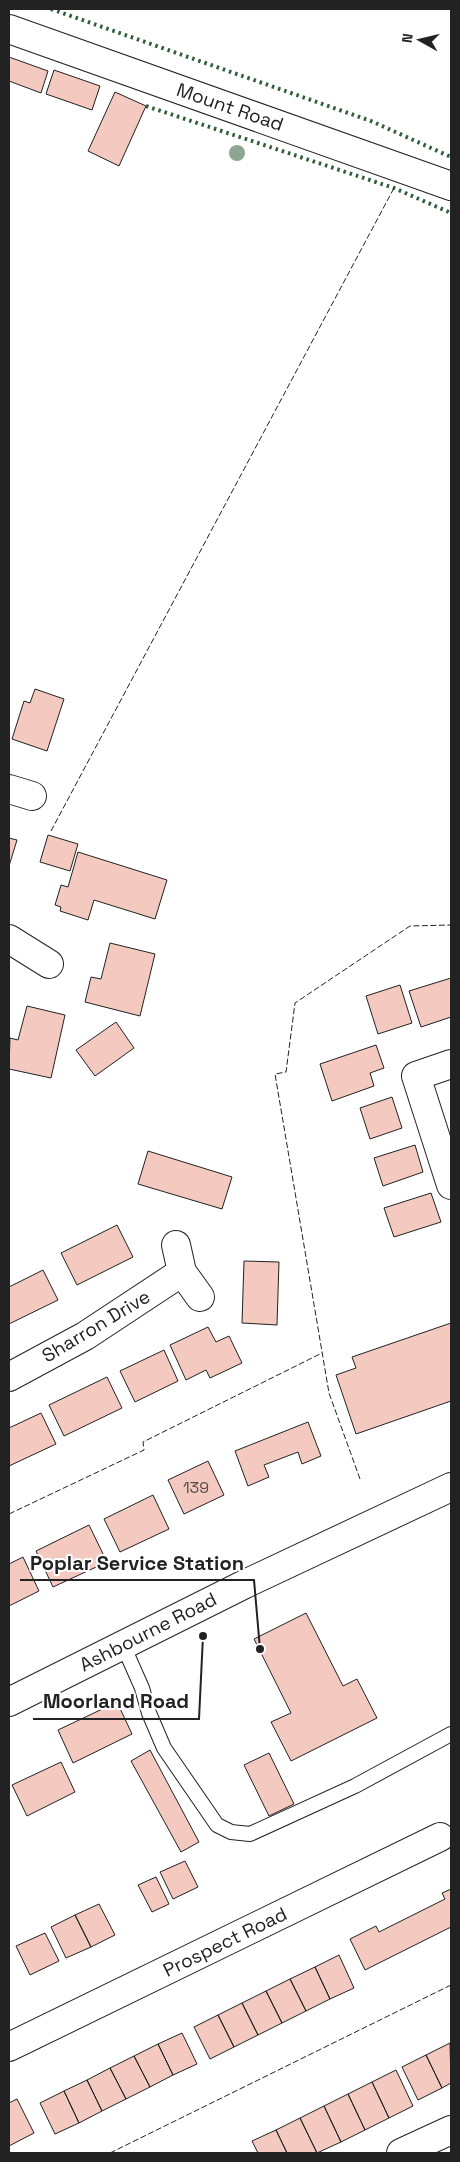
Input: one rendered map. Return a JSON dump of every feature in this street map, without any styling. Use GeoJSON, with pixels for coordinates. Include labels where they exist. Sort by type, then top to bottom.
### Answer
{"type":"FeatureCollection","features":[{"type":"Feature","properties":{"kind":"main road","name":"Mount Road"},"geometry":{"type":"LineString","coordinates":[[9,29],[451,186]]}},
{"type":"Feature","properties":{"kind":"main road"},"geometry":{"type":"LineString","coordinates":[[9,939],[49,964]]}},
{"type":"Feature","properties":{"kind":"main road"},"geometry":{"type":"LineString","coordinates":[[451,1064],[416,1076],[451,1185]]}},
{"type":"Feature","properties":{"kind":"main road"},"geometry":{"type":"LineString","coordinates":[[176,1246],[182,1272],[200,1296]]}},
{"type":"Feature","properties":{"kind":"main road","name":"Sharron Drive"},"geometry":{"type":"LineString","coordinates":[[9,1377],[85,1336],[182,1272]]}},
{"type":"Feature","properties":{"kind":"main road","name":"Ashbourne Road"},"geometry":{"type":"LineString","coordinates":[[9,1702],[245,1584],[451,1487]]}},
{"type":"Feature","properties":{"kind":"main road","name":"Prospect Road"},"geometry":{"type":"LineString","coordinates":[[9,2047],[440,1836]]}},
{"type":"Feature","properties":{"kind":"main road"},"geometry":{"type":"LineString","coordinates":[[401,2153],[451,2130]]}},
{"type":"Feature","properties":{"kind":"lane"},"geometry":{"type":"LineString","coordinates":[[123,1645],[142,1688],[149,1714],[164,1748],[217,1825],[231,1832],[250,1834],[354,1786],[451,1734]]}},
{"type":"Feature","properties":{"kind":"building"},"geometry":{"type":"Polygon","coordinates":[[[9,57],[48,71],[41,93],[9,81],[9,57]]]}},
{"type":"Feature","properties":{"kind":"building"},"geometry":{"type":"Polygon","coordinates":[[[54,70],[100,86],[92,110],[46,94],[54,70]]]}},
{"type":"Feature","properties":{"kind":"building"},"geometry":{"type":"Polygon","coordinates":[[[115,92],[146,106],[119,166],[88,151],[115,92]]]}},
{"type":"Feature","properties":{"kind":"building"},"geometry":{"type":"Polygon","coordinates":[[[35,689],[64,699],[47,751],[12,739],[24,701],[30,703],[35,689]]]}},
{"type":"Feature","properties":{"kind":"building"},"geometry":{"type":"Polygon","coordinates":[[[48,835],[78,844],[70,871],[40,862],[48,835]]]}},
{"type":"Feature","properties":{"kind":"building"},"geometry":{"type":"Polygon","coordinates":[[[9,838],[17,840],[9,866],[9,838]]]}},
{"type":"Feature","properties":{"kind":"building"},"geometry":{"type":"Polygon","coordinates":[[[78,852],[167,880],[155,919],[94,900],[88,920],[60,911],[61,907],[55,905],[61,885],[68,887],[78,852]]]}},
{"type":"Feature","properties":{"kind":"building"},"geometry":{"type":"Polygon","coordinates":[[[110,943],[155,954],[140,1016],[85,1002],[91,977],[101,979],[110,943]]]}},
{"type":"Feature","properties":{"kind":"building"},"geometry":{"type":"Polygon","coordinates":[[[451,978],[451,1017],[421,1027],[409,991],[451,978]]]}},
{"type":"Feature","properties":{"kind":"building"},"geometry":{"type":"Polygon","coordinates":[[[400,985],[412,1023],[378,1034],[366,996],[400,985]]]}},
{"type":"Feature","properties":{"kind":"building"},"geometry":{"type":"Polygon","coordinates":[[[27,1006],[65,1015],[51,1078],[9,1069],[10,1038],[18,1040],[27,1006]]]}},
{"type":"Feature","properties":{"kind":"building"},"geometry":{"type":"Polygon","coordinates":[[[116,1022],[134,1048],[95,1076],[76,1050],[116,1022]]]}},
{"type":"Feature","properties":{"kind":"building"},"geometry":{"type":"Polygon","coordinates":[[[376,1045],[384,1068],[370,1073],[374,1086],[332,1101],[320,1064],[376,1045]]]}},
{"type":"Feature","properties":{"kind":"building"},"geometry":{"type":"Polygon","coordinates":[[[392,1097],[402,1128],[370,1139],[360,1108],[392,1097]]]}},
{"type":"Feature","properties":{"kind":"building"},"geometry":{"type":"Polygon","coordinates":[[[415,1145],[423,1172],[383,1186],[374,1158],[415,1145]]]}},
{"type":"Feature","properties":{"kind":"building"},"geometry":{"type":"Polygon","coordinates":[[[148,1151],[232,1177],[222,1209],[138,1184],[148,1151]]]}},
{"type":"Feature","properties":{"kind":"building"},"geometry":{"type":"Polygon","coordinates":[[[431,1193],[441,1222],[394,1237],[384,1208],[431,1193]]]}},
{"type":"Feature","properties":{"kind":"building"},"geometry":{"type":"Polygon","coordinates":[[[117,1225],[133,1257],[77,1285],[61,1253],[117,1225]]]}},
{"type":"Feature","properties":{"kind":"building"},"geometry":{"type":"Polygon","coordinates":[[[244,1261],[279,1262],[277,1325],[242,1323],[244,1261]]]}},
{"type":"Feature","properties":{"kind":"building"},"geometry":{"type":"Polygon","coordinates":[[[43,1270],[58,1300],[9,1324],[9,1287],[43,1270]]]}},
{"type":"Feature","properties":{"kind":"building"},"geometry":{"type":"Polygon","coordinates":[[[451,1323],[451,1401],[356,1434],[336,1375],[356,1368],[352,1357],[451,1323]]]}},
{"type":"Feature","properties":{"kind":"building"},"geometry":{"type":"Polygon","coordinates":[[[208,1327],[216,1342],[229,1336],[242,1363],[210,1378],[206,1370],[186,1380],[170,1345],[208,1327]]]}},
{"type":"Feature","properties":{"kind":"building"},"geometry":{"type":"Polygon","coordinates":[[[164,1350],[178,1381],[135,1402],[120,1371],[164,1350]]]}},
{"type":"Feature","properties":{"kind":"building"},"geometry":{"type":"Polygon","coordinates":[[[107,1377],[122,1408],[64,1436],[49,1405],[107,1377]]]}},
{"type":"Feature","properties":{"kind":"building"},"geometry":{"type":"Polygon","coordinates":[[[41,1413],[56,1444],[9,1466],[9,1428],[41,1413]]]}},
{"type":"Feature","properties":{"kind":"building"},"geometry":{"type":"Polygon","coordinates":[[[308,1422],[321,1456],[302,1464],[298,1452],[264,1465],[269,1477],[248,1486],[235,1451],[308,1422]]]}},
{"type":"Feature","properties":{"kind":"building"},"geometry":{"type":"Polygon","coordinates":[[[208,1461],[224,1495],[184,1514],[168,1480],[208,1461]]]}},
{"type":"Feature","properties":{"kind":"building"},"geometry":{"type":"Polygon","coordinates":[[[153,1495],[169,1529],[120,1552],[104,1519],[153,1495]]]}},
{"type":"Feature","properties":{"kind":"building"},"geometry":{"type":"Polygon","coordinates":[[[89,1525],[107,1562],[53,1587],[36,1551],[89,1525]]]}},
{"type":"Feature","properties":{"kind":"building"},"geometry":{"type":"Polygon","coordinates":[[[23,1557],[39,1591],[9,1606],[9,1564],[23,1557]]]}},
{"type":"Feature","properties":{"kind":"building"},"geometry":{"type":"Polygon","coordinates":[[[306,1613],[343,1686],[357,1679],[377,1718],[291,1761],[271,1722],[291,1713],[254,1639],[306,1613]]]}},
{"type":"Feature","properties":{"kind":"building"},"geometry":{"type":"Polygon","coordinates":[[[117,1702],[132,1734],[73,1763],[58,1730],[117,1702]]]}},
{"type":"Feature","properties":{"kind":"building"},"geometry":{"type":"Polygon","coordinates":[[[150,1750],[199,1842],[181,1852],[131,1761],[150,1750]]]}},
{"type":"Feature","properties":{"kind":"building"},"geometry":{"type":"Polygon","coordinates":[[[269,1753],[294,1804],[269,1816],[244,1765],[269,1753]]]}},
{"type":"Feature","properties":{"kind":"building"},"geometry":{"type":"Polygon","coordinates":[[[61,1762],[75,1792],[27,1816],[12,1785],[61,1762]]]}},
{"type":"Feature","properties":{"kind":"building"},"geometry":{"type":"Polygon","coordinates":[[[185,1861],[198,1887],[173,1899],[160,1872],[185,1861]]]}},
{"type":"Feature","properties":{"kind":"building"},"geometry":{"type":"Polygon","coordinates":[[[156,1877],[169,1904],[152,1912],[138,1885],[156,1877]]]}},
{"type":"Feature","properties":{"kind":"building"},"geometry":{"type":"Polygon","coordinates":[[[451,1889],[451,1927],[365,1970],[350,1939],[376,1926],[379,1932],[445,1899],[442,1893],[451,1889]]]}},
{"type":"Feature","properties":{"kind":"building"},"geometry":{"type":"Polygon","coordinates":[[[99,1904],[115,1935],[91,1947],[75,1915],[99,1904]]]}},
{"type":"Feature","properties":{"kind":"building"},"geometry":{"type":"Polygon","coordinates":[[[75,1915],[91,1947],[66,1958],[51,1927],[75,1915]]]}},
{"type":"Feature","properties":{"kind":"building"},"geometry":{"type":"Polygon","coordinates":[[[45,1933],[59,1961],[30,1975],[16,1946],[45,1933]]]}},
{"type":"Feature","properties":{"kind":"building"},"geometry":{"type":"Polygon","coordinates":[[[339,1955],[354,1988],[330,1999],[315,1967],[339,1955]]]}},
{"type":"Feature","properties":{"kind":"building"},"geometry":{"type":"Polygon","coordinates":[[[315,1967],[330,1999],[306,2011],[290,1979],[315,1967]]]}},
{"type":"Feature","properties":{"kind":"building"},"geometry":{"type":"Polygon","coordinates":[[[290,1979],[306,2011],[282,2023],[266,1991],[290,1979]]]}},
{"type":"Feature","properties":{"kind":"building"},"geometry":{"type":"Polygon","coordinates":[[[266,1991],[282,2023],[258,2035],[242,2003],[266,1991]]]}},
{"type":"Feature","properties":{"kind":"building"},"geometry":{"type":"Polygon","coordinates":[[[242,2003],[258,2035],[234,2047],[218,2015],[242,2003]]]}},
{"type":"Feature","properties":{"kind":"building"},"geometry":{"type":"Polygon","coordinates":[[[218,2015],[234,2047],[210,2059],[194,2027],[218,2015]]]}},
{"type":"Feature","properties":{"kind":"building"},"geometry":{"type":"Polygon","coordinates":[[[182,2033],[197,2064],[173,2075],[158,2044],[182,2033]]]}},
{"type":"Feature","properties":{"kind":"building"},"geometry":{"type":"Polygon","coordinates":[[[450,2043],[451,2083],[442,2088],[426,2055],[450,2043]]]}},
{"type":"Feature","properties":{"kind":"building"},"geometry":{"type":"Polygon","coordinates":[[[158,2044],[173,2075],[150,2087],[134,2056],[158,2044]]]}},
{"type":"Feature","properties":{"kind":"building"},"geometry":{"type":"Polygon","coordinates":[[[426,2055],[442,2088],[418,2100],[402,2067],[426,2055]]]}},
{"type":"Feature","properties":{"kind":"building"},"geometry":{"type":"Polygon","coordinates":[[[134,2056],[150,2087],[126,2099],[110,2068],[134,2056]]]}},
{"type":"Feature","properties":{"kind":"building"},"geometry":{"type":"Polygon","coordinates":[[[110,2068],[126,2099],[102,2111],[87,2080],[110,2068]]]}},
{"type":"Feature","properties":{"kind":"building"},"geometry":{"type":"Polygon","coordinates":[[[396,2070],[413,2106],[389,2118],[372,2082],[396,2070]]]}},
{"type":"Feature","properties":{"kind":"building"},"geometry":{"type":"Polygon","coordinates":[[[87,2080],[102,2111],[79,2123],[64,2091],[87,2080]]]}},
{"type":"Feature","properties":{"kind":"building"},"geometry":{"type":"Polygon","coordinates":[[[372,2082],[389,2118],[365,2130],[348,2094],[372,2082]]]}},
{"type":"Feature","properties":{"kind":"building"},"geometry":{"type":"Polygon","coordinates":[[[64,2091],[79,2123],[55,2134],[40,2103],[64,2091]]]}},
{"type":"Feature","properties":{"kind":"building"},"geometry":{"type":"Polygon","coordinates":[[[348,2094],[365,2130],[341,2142],[324,2106],[348,2094]]]}},
{"type":"Feature","properties":{"kind":"building"},"geometry":{"type":"Polygon","coordinates":[[[17,2099],[34,2133],[9,2146],[9,2103],[17,2099]]]}},
{"type":"Feature","properties":{"kind":"building"},"geometry":{"type":"Polygon","coordinates":[[[324,2106],[341,2142],[317,2153],[300,2118],[324,2106]]]}},
{"type":"Feature","properties":{"kind":"building"},"geometry":{"type":"Polygon","coordinates":[[[300,2118],[317,2153],[287,2153],[276,2130],[300,2118]]]}},
{"type":"Feature","properties":{"kind":"building"},"geometry":{"type":"Polygon","coordinates":[[[276,2130],[287,2153],[258,2153],[252,2141],[276,2130]]]}},
{"type":"Feature","properties":{"kind":"hedge"},"geometry":{"type":"LineString","coordinates":[[51,9],[371,121],[451,157]]}},
{"type":"Feature","properties":{"kind":"hedge"},"geometry":{"type":"LineString","coordinates":[[146,106],[394,188],[451,213]]}},
{"type":"Feature","properties":{"kind":"fence"},"geometry":{"type":"LineString","coordinates":[[51,831],[394,188]]}},
{"type":"Feature","properties":{"kind":"fence"},"geometry":{"type":"LineString","coordinates":[[360,1479],[329,1393],[275,1074],[286,1072],[295,1003],[410,926],[451,925]]}},
{"type":"Feature","properties":{"kind":"fence"},"geometry":{"type":"LineString","coordinates":[[9,1514],[144,1450],[143,1442],[322,1353]]}},
{"type":"Feature","properties":{"kind":"fence"},"geometry":{"type":"LineString","coordinates":[[110,2153],[451,1985]]}},
{"type":"Feature","properties":{"kind":"place","name":"Moorland Road"},"geometry":{"type":"Point","coordinates":[203,1636]}},
{"type":"Feature","properties":{"kind":"place","name":"Poplar Service Station"},"geometry":{"type":"Point","coordinates":[260,1649]}}]}
